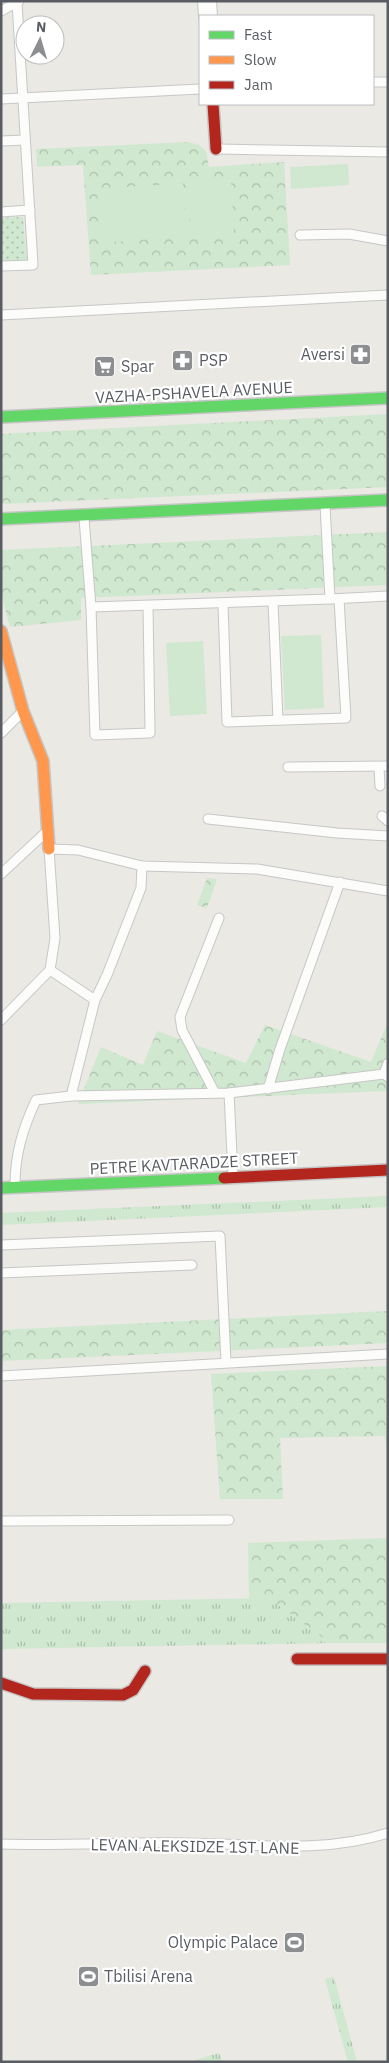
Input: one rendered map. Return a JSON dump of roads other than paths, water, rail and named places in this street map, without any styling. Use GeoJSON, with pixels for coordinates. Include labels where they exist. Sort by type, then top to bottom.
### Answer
{"type":"FeatureCollection","features":[{"type":"Feature","properties":{"kind":"main road"},"geometry":{"type":"LineString","coordinates":[[213,105],[216,149]]}},
{"type":"Feature","properties":{"kind":"main road","name":"VAZHA-PSHAVELA AVENUE"},"geometry":{"type":"LineString","coordinates":[[1,417],[388,398]]}},
{"type":"Feature","properties":{"kind":"main road"},"geometry":{"type":"LineString","coordinates":[[1,519],[388,500]]}},
{"type":"Feature","properties":{"kind":"main road"},"geometry":{"type":"LineString","coordinates":[[1,631],[24,712],[43,761],[49,848]]}},
{"type":"Feature","properties":{"kind":"main road","name":"PETRE KAVTARADZE STREET"},"geometry":{"type":"LineString","coordinates":[[1,1188],[388,1170]]}},
{"type":"Feature","properties":{"kind":"main road"},"geometry":{"type":"LineString","coordinates":[[296,1659],[388,1659]]}},
{"type":"Feature","properties":{"kind":"main road"},"geometry":{"type":"LineString","coordinates":[[1,1683],[33,1694],[123,1695],[133,1690],[145,1670]]}},
{"type":"Feature","properties":{"kind":"street"},"geometry":{"type":"LineString","coordinates":[[207,1],[208,15]]}},
{"type":"Feature","properties":{"kind":"lane"},"geometry":{"type":"LineString","coordinates":[[1,10],[18,2],[33,265],[1,266]]}},
{"type":"Feature","properties":{"kind":"lane"},"geometry":{"type":"LineString","coordinates":[[374,82],[388,82]]}},
{"type":"Feature","properties":{"kind":"lane"},"geometry":{"type":"LineString","coordinates":[[1,99],[199,89]]}},
{"type":"Feature","properties":{"kind":"lane"},"geometry":{"type":"LineString","coordinates":[[1,141],[25,140]]}},
{"type":"Feature","properties":{"kind":"lane"},"geometry":{"type":"LineString","coordinates":[[216,149],[388,152]]}},
{"type":"Feature","properties":{"kind":"lane"},"geometry":{"type":"LineString","coordinates":[[1,212],[30,210]]}},
{"type":"Feature","properties":{"kind":"lane"},"geometry":{"type":"LineString","coordinates":[[300,235],[350,234],[388,241]]}},
{"type":"Feature","properties":{"kind":"lane"},"geometry":{"type":"LineString","coordinates":[[1,315],[388,295]]}},
{"type":"Feature","properties":{"kind":"lane"},"geometry":{"type":"LineString","coordinates":[[223,604],[228,722],[346,718],[325,503]]}},
{"type":"Feature","properties":{"kind":"lane"},"geometry":{"type":"LineString","coordinates":[[83,514],[91,607],[95,735],[150,733],[148,606]]}},
{"type":"Feature","properties":{"kind":"lane"},"geometry":{"type":"LineString","coordinates":[[91,607],[223,604],[388,596]]}},
{"type":"Feature","properties":{"kind":"lane"},"geometry":{"type":"LineString","coordinates":[[273,602],[278,720]]}},
{"type":"Feature","properties":{"kind":"lane"},"geometry":{"type":"LineString","coordinates":[[1,733],[24,712]]}},
{"type":"Feature","properties":{"kind":"lane"},"geometry":{"type":"LineString","coordinates":[[288,767],[383,766],[380,786]]}},
{"type":"Feature","properties":{"kind":"lane"},"geometry":{"type":"LineString","coordinates":[[208,819],[328,832],[388,836]]}},
{"type":"Feature","properties":{"kind":"lane"},"geometry":{"type":"LineString","coordinates":[[1,874],[48,830]]}},
{"type":"Feature","properties":{"kind":"lane"},"geometry":{"type":"LineString","coordinates":[[1,1020],[50,970],[55,938],[49,848],[78,850],[142,866],[258,869],[388,891]]}},
{"type":"Feature","properties":{"kind":"lane"},"geometry":{"type":"LineString","coordinates":[[71,1096],[95,1000],[107,975],[141,888],[142,866]]}},
{"type":"Feature","properties":{"kind":"lane"},"geometry":{"type":"LineString","coordinates":[[268,1088],[280,1049],[340,882]]}},
{"type":"Feature","properties":{"kind":"lane"},"geometry":{"type":"LineString","coordinates":[[215,1093],[182,1030],[180,1017],[219,918]]}},
{"type":"Feature","properties":{"kind":"lane"},"geometry":{"type":"LineString","coordinates":[[50,970],[95,1000]]}},
{"type":"Feature","properties":{"kind":"lane"},"geometry":{"type":"LineString","coordinates":[[15,1188],[17,1158],[24,1126],[36,1100],[71,1096],[230,1093],[386,1076],[388,1063]]}},
{"type":"Feature","properties":{"kind":"lane"},"geometry":{"type":"LineString","coordinates":[[230,1093],[233,1178]]}},
{"type":"Feature","properties":{"kind":"lane"},"geometry":{"type":"LineString","coordinates":[[1,1245],[220,1236],[226,1362]]}},
{"type":"Feature","properties":{"kind":"lane"},"geometry":{"type":"LineString","coordinates":[[1,1273],[192,1265]]}},
{"type":"Feature","properties":{"kind":"lane"},"geometry":{"type":"LineString","coordinates":[[1,1376],[388,1354]]}},
{"type":"Feature","properties":{"kind":"lane"},"geometry":{"type":"LineString","coordinates":[[1,1521],[229,1520]]}},
{"type":"Feature","properties":{"kind":"lane","name":"LEVAN ALEKSIDZE 1ST LANE"},"geometry":{"type":"LineString","coordinates":[[1,1844],[186,1843],[307,1847],[339,1844],[388,1833]]}},
{"type":"Feature","properties":{"kind":"place","name":"Aversi"},"geometry":{"type":"Point","coordinates":[361,354]}},
{"type":"Feature","properties":{"kind":"place","name":"PSP"},"geometry":{"type":"Point","coordinates":[183,360]}},
{"type":"Feature","properties":{"kind":"place","name":"Spar"},"geometry":{"type":"Point","coordinates":[105,366]}},
{"type":"Feature","properties":{"kind":"place","name":"Olympic Palace"},"geometry":{"type":"Point","coordinates":[294,1942]}},
{"type":"Feature","properties":{"kind":"place","name":"Tbilisi Arena"},"geometry":{"type":"Point","coordinates":[88,1976]}}]}
